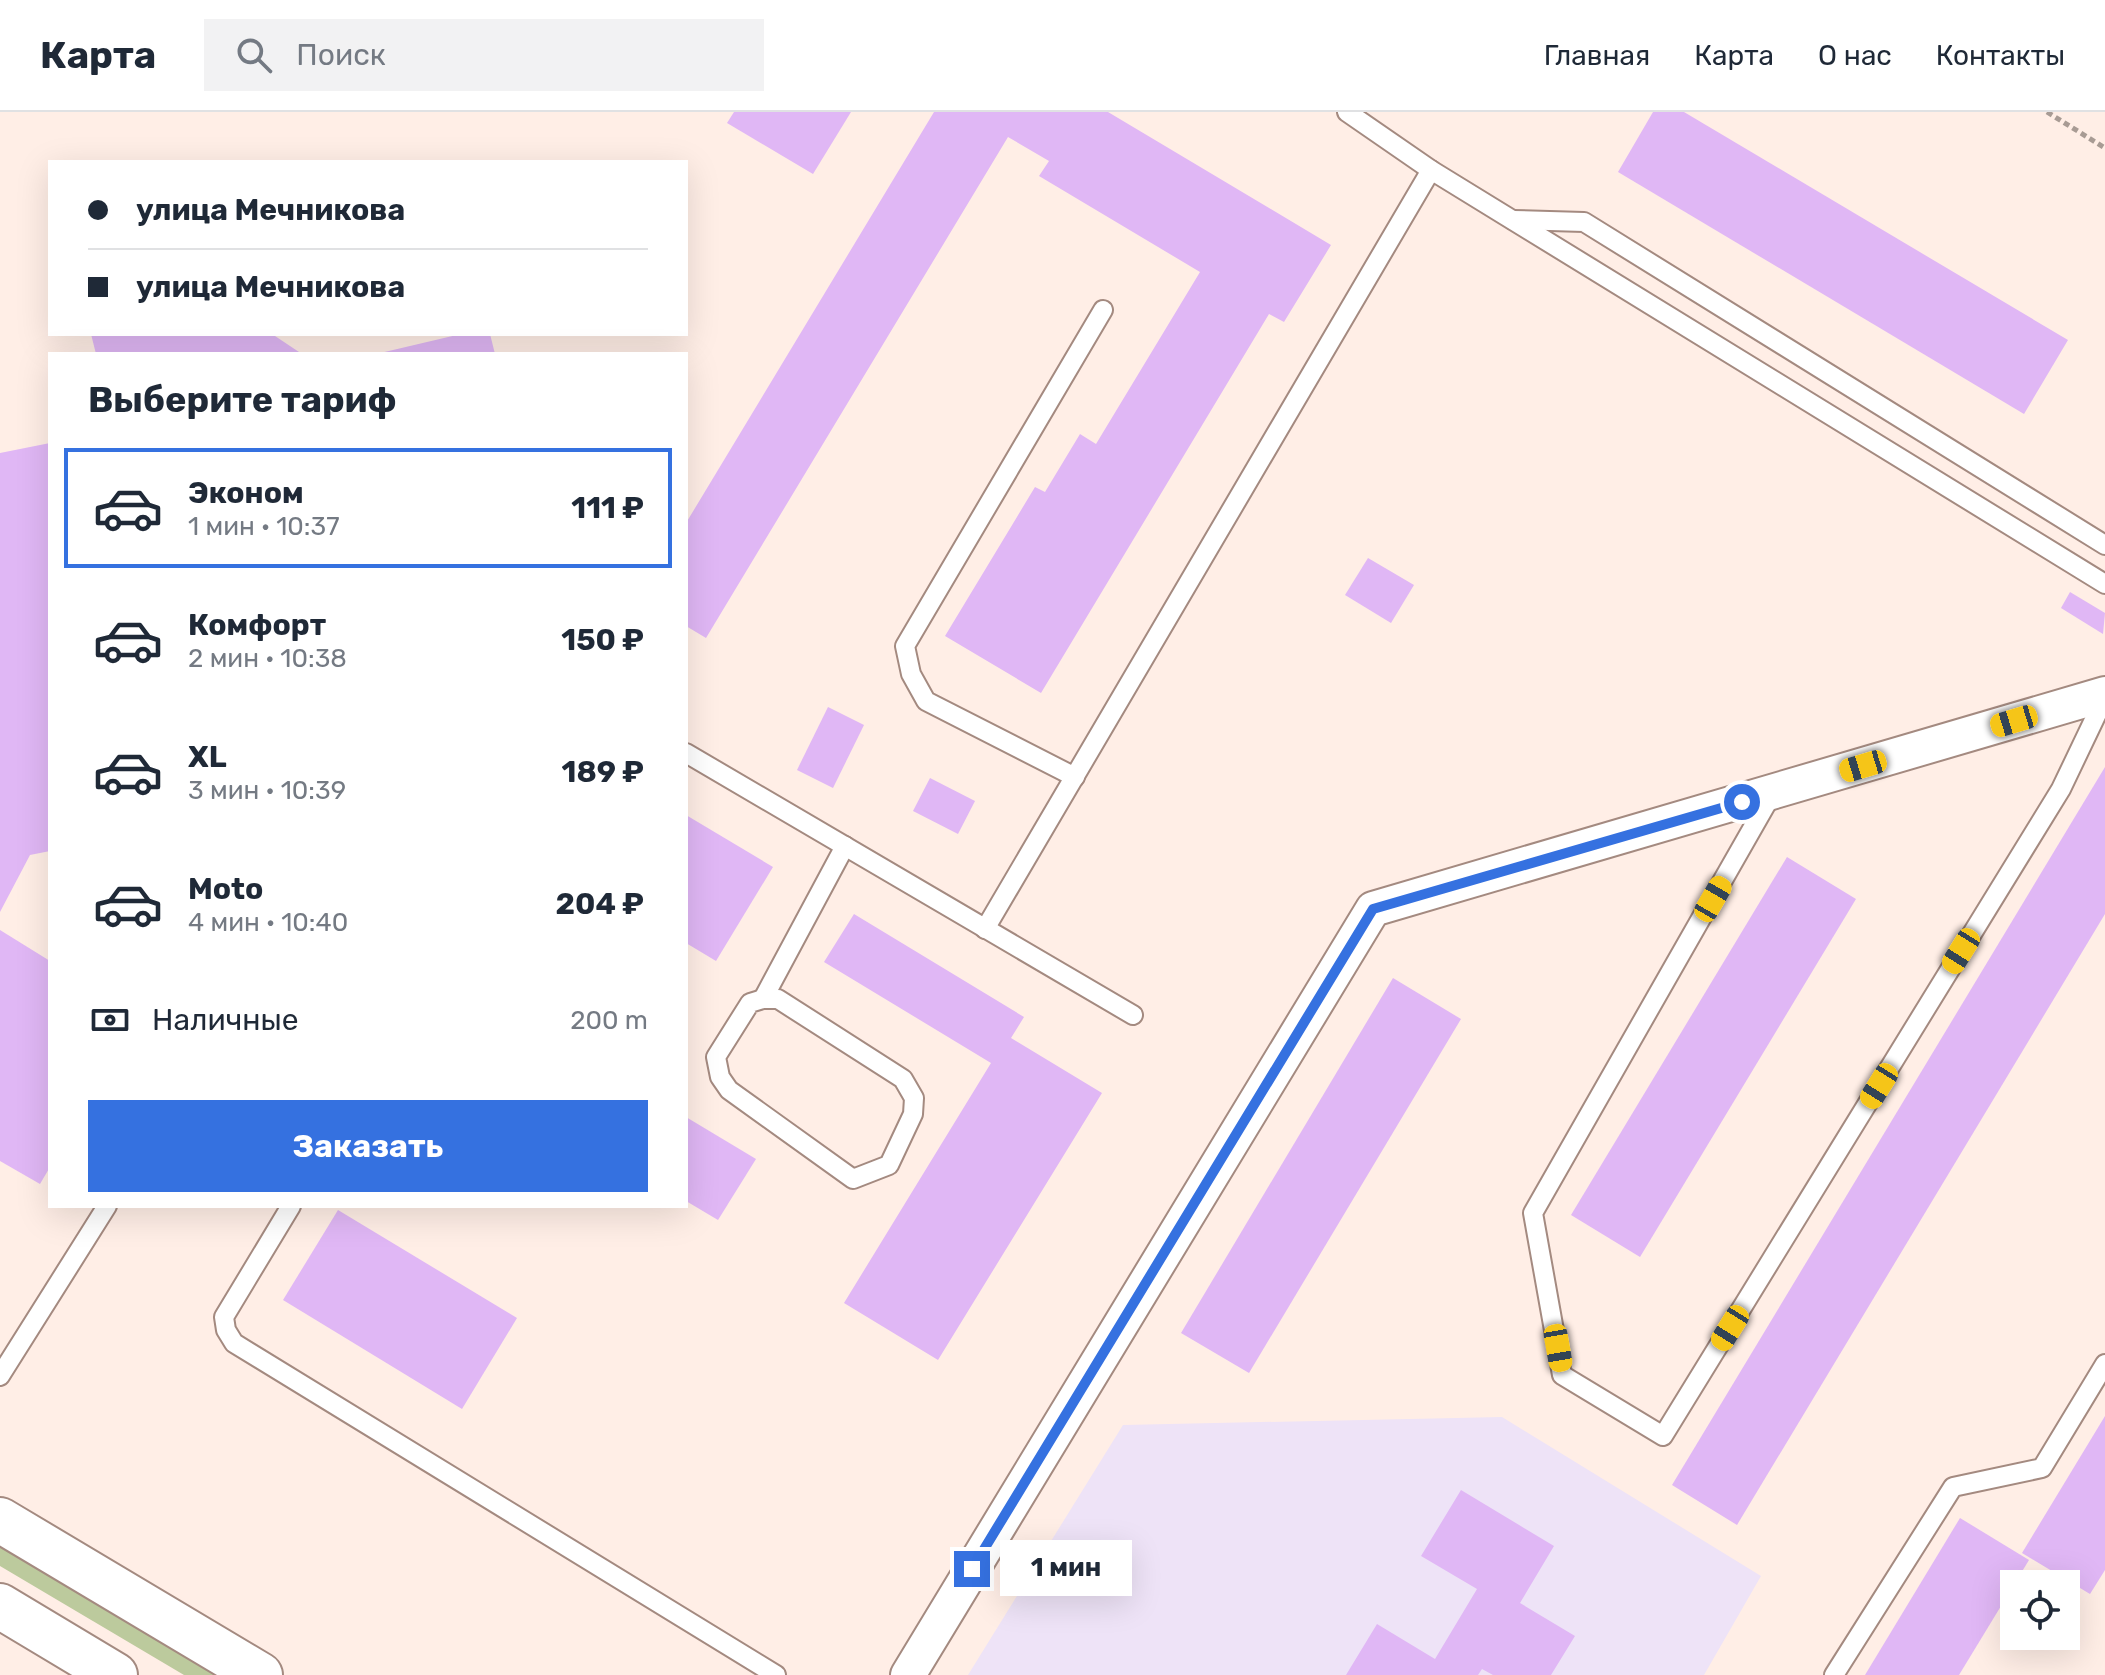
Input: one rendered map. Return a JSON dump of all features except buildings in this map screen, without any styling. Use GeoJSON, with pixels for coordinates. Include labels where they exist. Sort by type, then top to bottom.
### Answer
{"type":"FeatureCollection","features":[{"type":"Feature","properties":{"kind":"street"},"geometry":{"type":"LineString","coordinates":[[908,1675],[1373,909],[2105,696]]}},
{"type":"Feature","properties":{"kind":"street"},"geometry":{"type":"LineString","coordinates":[[0,1520],[260,1675]]}},
{"type":"Feature","properties":{"kind":"street"},"geometry":{"type":"LineString","coordinates":[[0,1606],[115,1675]]}},
{"type":"Feature","properties":{"kind":"lane"},"geometry":{"type":"LineString","coordinates":[[1347,112],[1511,220],[2105,584]]}},
{"type":"Feature","properties":{"kind":"lane"},"geometry":{"type":"LineString","coordinates":[[985,929],[1431,170]]}},
{"type":"Feature","properties":{"kind":"lane"},"geometry":{"type":"LineString","coordinates":[[1511,220],[1584,222],[2105,545]]}},
{"type":"Feature","properties":{"kind":"lane"},"geometry":{"type":"LineString","coordinates":[[1075,777],[926,701],[911,674],[905,646],[1103,310]]}},
{"type":"Feature","properties":{"kind":"lane"},"geometry":{"type":"LineString","coordinates":[[1772,794],[1533,1213],[1562,1375],[1663,1436],[2061,789],[2105,696]]}},
{"type":"Feature","properties":{"kind":"lane"},"geometry":{"type":"LineString","coordinates":[[688,754],[1133,1015]]}},
{"type":"Feature","properties":{"kind":"lane"},"geometry":{"type":"LineString","coordinates":[[763,999],[778,999],[903,1079],[914,1098],[913,1114],[889,1165],[853,1179],[729,1090],[720,1077],[716,1057],[750,1003],[763,999],[845,846]]}},
{"type":"Feature","properties":{"kind":"lane"},"geometry":{"type":"LineString","coordinates":[[0,1376],[106,1208]]}},
{"type":"Feature","properties":{"kind":"lane"},"geometry":{"type":"LineString","coordinates":[[290,1208],[224,1317],[226,1330],[234,1343],[776,1675]]}},
{"type":"Feature","properties":{"kind":"lane"},"geometry":{"type":"LineString","coordinates":[[1834,1675],[1953,1487],[2042,1468],[2105,1364]]}},
{"type":"Feature","properties":{"kind":"path"},"geometry":{"type":"LineString","coordinates":[[2047,112],[2105,148]]}},
{"type":"Feature","properties":{"kind":"shaded area"},"geometry":{"type":"Polygon","coordinates":[[[1502,1417],[1761,1576],[1704,1675],[968,1675],[1123,1425],[1502,1417]]]}},
{"type":"Feature","properties":{"kind":"green space"},"geometry":{"type":"Polygon","coordinates":[[[0,1542],[223,1675],[184,1675],[0,1566],[0,1542]]]}},
{"type":"Feature","properties":{"kind":"route"},"geometry":{"type":"LineString","coordinates":[[972,1569],[1373,909],[1742,802]]}}]}
